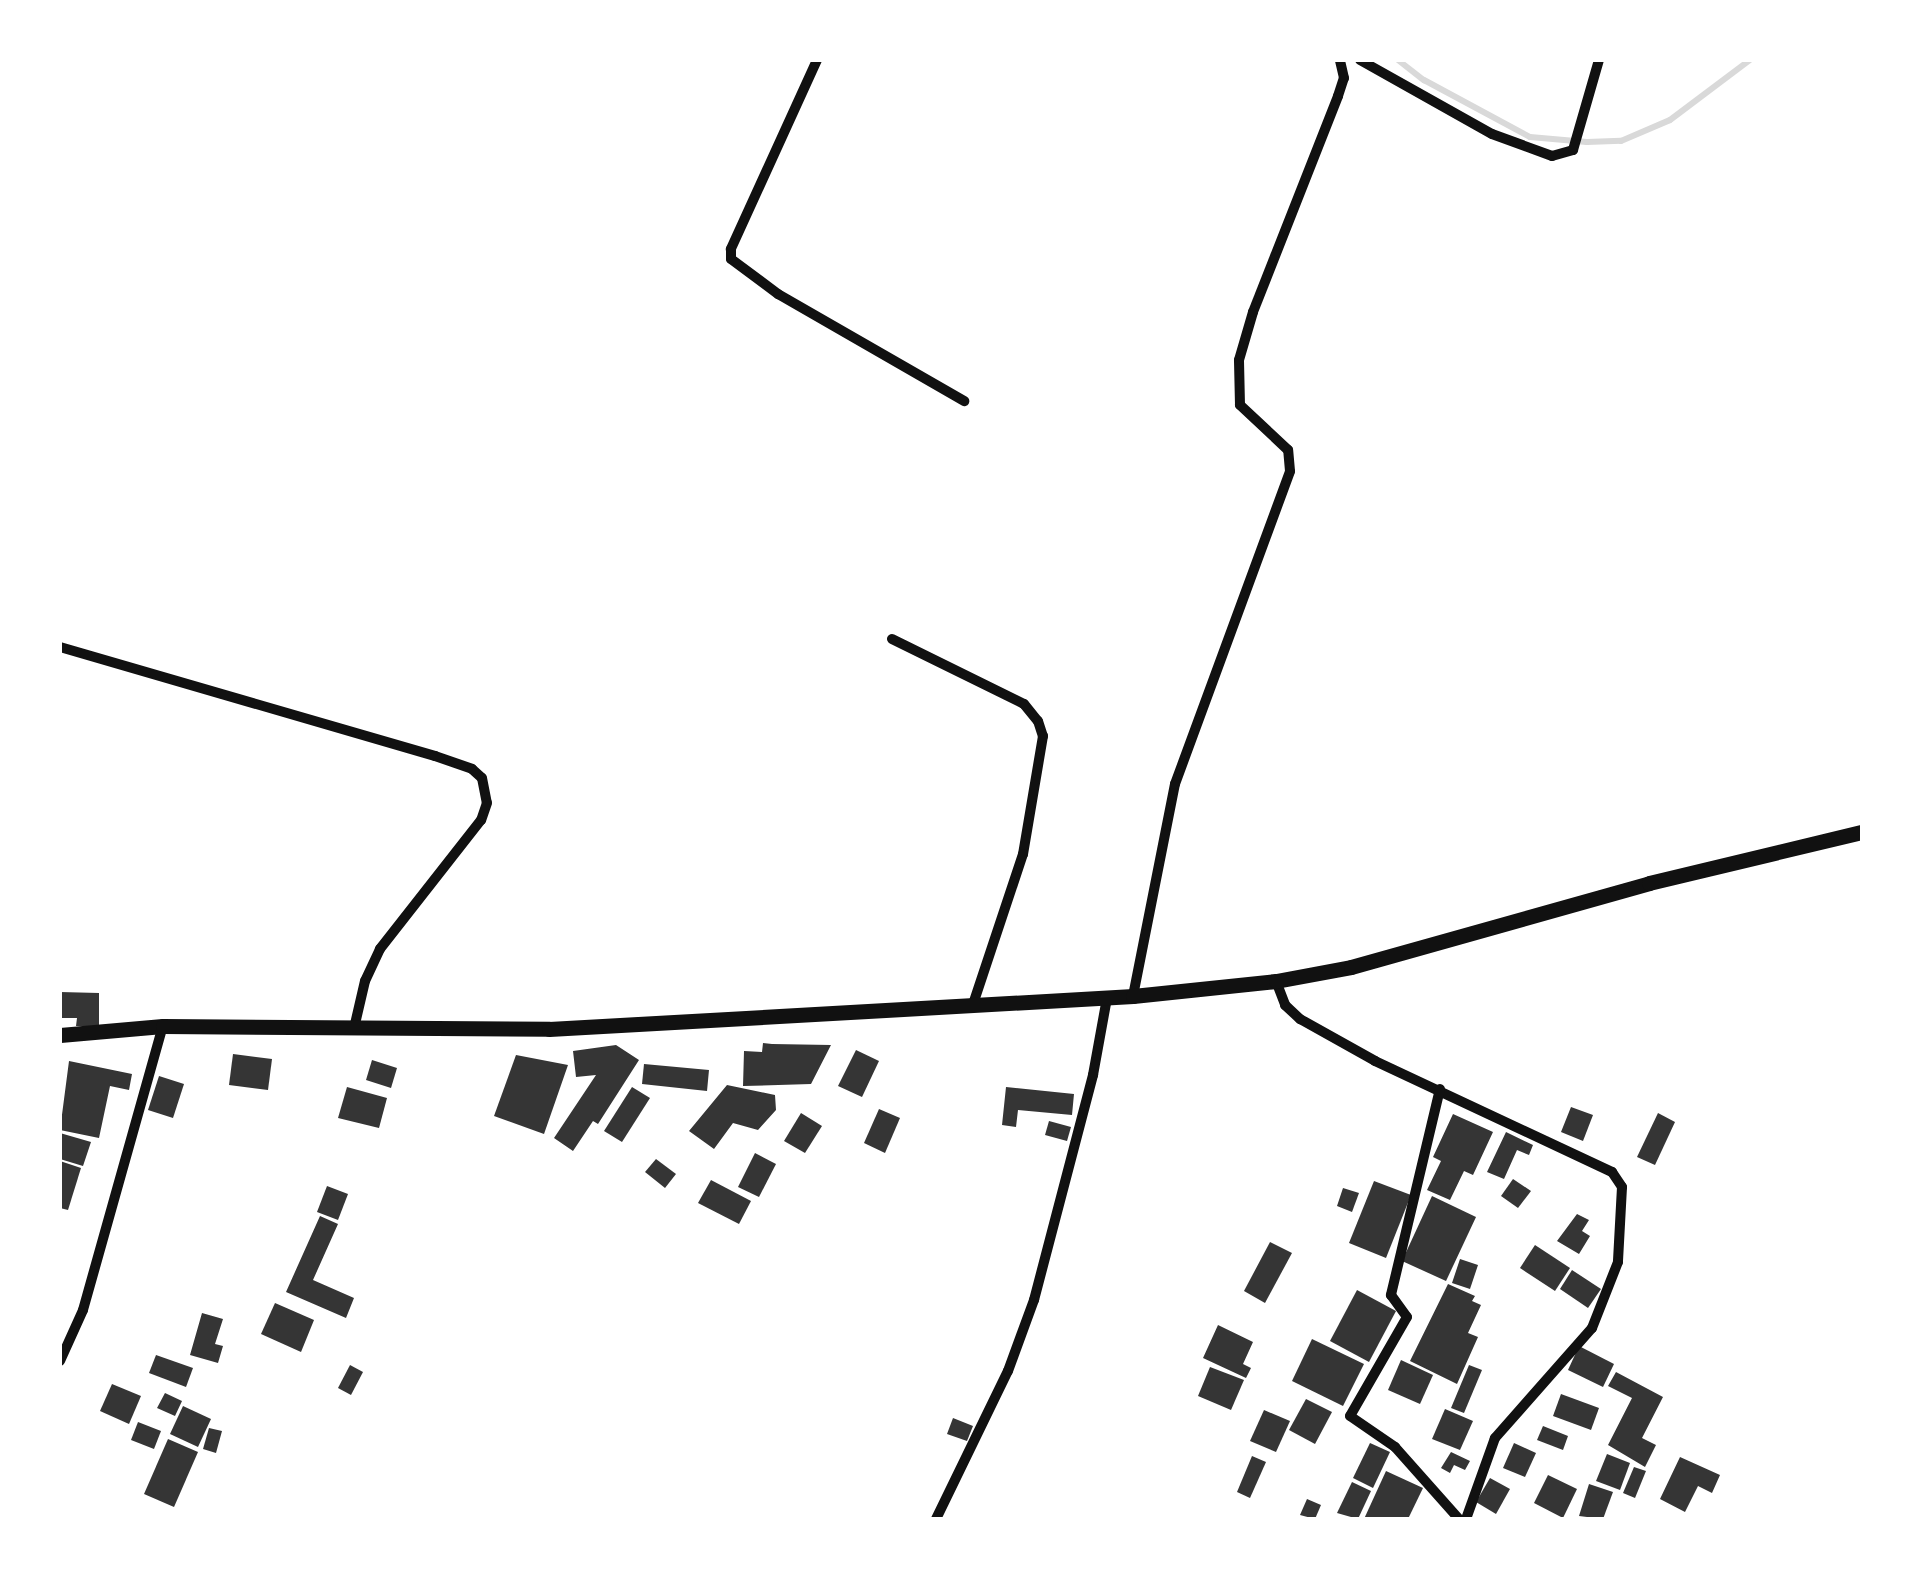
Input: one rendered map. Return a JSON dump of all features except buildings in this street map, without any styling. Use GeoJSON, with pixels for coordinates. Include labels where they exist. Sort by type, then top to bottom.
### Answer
{"type":"FeatureCollection","features":[{"type":"Feature","properties":{"kind":"main road"},"geometry":{"type":"LineString","coordinates":[[60,1036],[164,1026],[354,1024],[449,1030],[549,1029],[1107,998],[1276,981],[1351,968],[1648,883],[1862,832]]}},
{"type":"Feature","properties":{"kind":"street"},"geometry":{"type":"LineString","coordinates":[[818,60],[763,175],[730,252],[731,259],[778,294],[964,400]]}},
{"type":"Feature","properties":{"kind":"street"},"geometry":{"type":"LineString","coordinates":[[1133,996],[1175,784],[1290,471],[1288,450],[1240,405],[1238,360],[1338,96],[1344,78],[1340,60]]}},
{"type":"Feature","properties":{"kind":"street"},"geometry":{"type":"LineString","coordinates":[[1360,60],[1492,134],[1552,156],[1573,150],[1599,60]]}},
{"type":"Feature","properties":{"kind":"street"},"geometry":{"type":"LineString","coordinates":[[892,639],[1024,704],[1038,721],[1043,736],[1023,854],[973,1004]]}},
{"type":"Feature","properties":{"kind":"street"},"geometry":{"type":"LineString","coordinates":[[60,647],[435,756],[472,769],[482,778],[487,804],[481,820],[380,949],[364,981],[354,1024]]}},
{"type":"Feature","properties":{"kind":"street"},"geometry":{"type":"LineString","coordinates":[[1276,981],[1285,1004],[1300,1019],[1375,1061],[1440,1089],[1612,1172],[1622,1187],[1625,1206],[1618,1262],[1592,1328],[1495,1438],[1462,1519],[1395,1446],[1350,1416],[1407,1317],[1391,1295],[1440,1089]]}},
{"type":"Feature","properties":{"kind":"street"},"geometry":{"type":"LineString","coordinates":[[936,1519],[1008,1371],[1034,1300],[1093,1075],[1107,998]]}},
{"type":"Feature","properties":{"kind":"street"},"geometry":{"type":"LineString","coordinates":[[60,1361],[83,1310],[164,1026]]}},
{"type":"Feature","properties":{"kind":"waterway"},"geometry":{"type":"LineString","coordinates":[[1398,60],[1424,80],[1530,137],[1587,142],[1621,141],[1670,120],[1750,60]]}}]}
